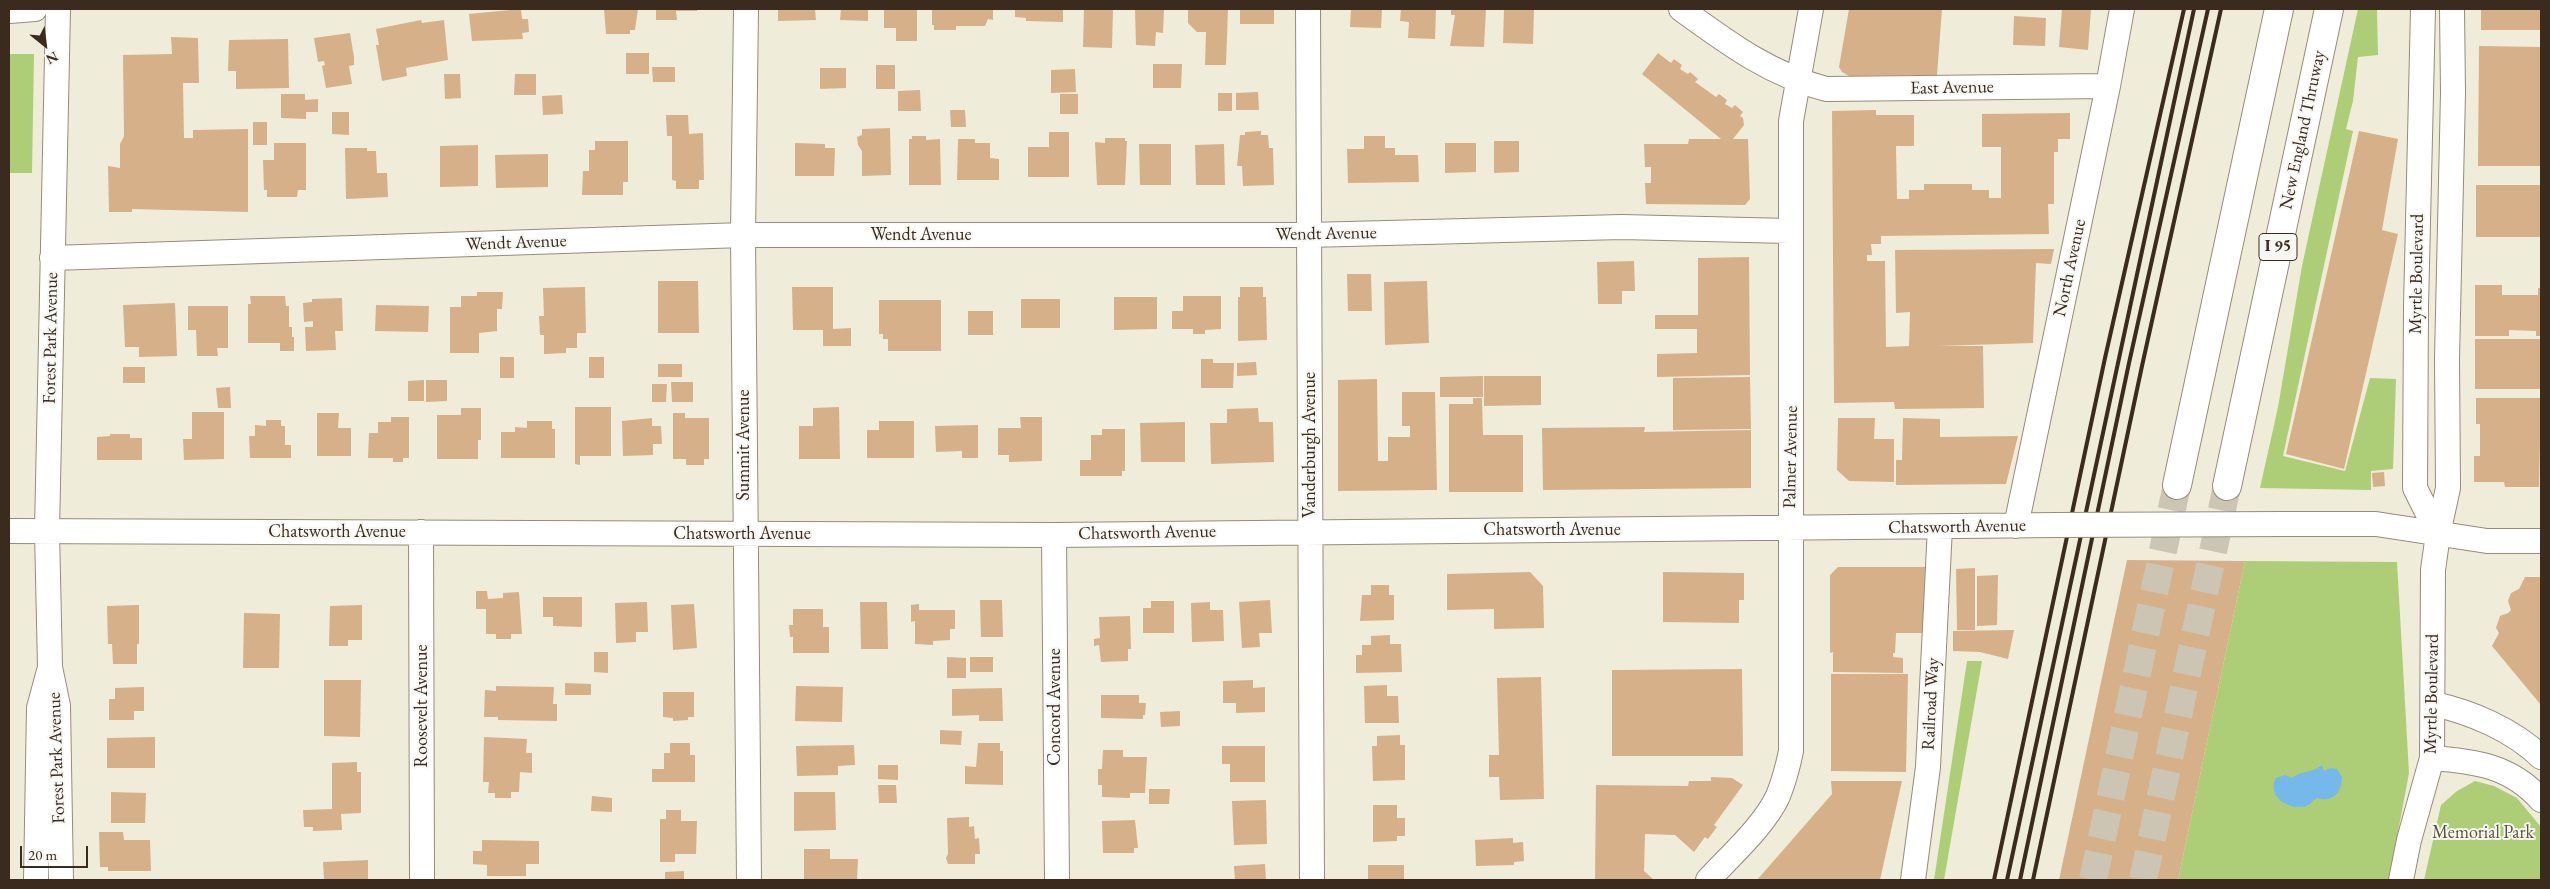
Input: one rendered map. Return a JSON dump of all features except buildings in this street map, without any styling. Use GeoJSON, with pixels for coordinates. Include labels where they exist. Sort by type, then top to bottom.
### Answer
{"type":"FeatureCollection","features":[{"type":"Feature","properties":{"kind":"highway"},"geometry":{"type":"LineString","coordinates":[[2177,486],[2279,9]]}},
{"type":"Feature","properties":{"kind":"highway","name":"New England Thruway"},"geometry":{"type":"LineString","coordinates":[[2227,486],[2329,9]]}},
{"type":"Feature","properties":{"kind":"street"},"geometry":{"type":"LineString","coordinates":[[9,11],[34,9]]}},
{"type":"Feature","properties":{"kind":"street","name":"Forest Park Avenue"},"geometry":{"type":"LineString","coordinates":[[58,9],[47,531],[50,667],[58,706],[61,880]]}},
{"type":"Feature","properties":{"kind":"street","name":"Summit Avenue"},"geometry":{"type":"LineString","coordinates":[[746,9],[743,235],[749,880]]}},
{"type":"Feature","properties":{"kind":"street","name":"Vanderburgh Avenue"},"geometry":{"type":"LineString","coordinates":[[1308,9],[1312,880]]}},
{"type":"Feature","properties":{"kind":"street","name":"East Avenue"},"geometry":{"type":"LineString","coordinates":[[1681,9],[1745,56],[1796,81],[1826,89],[2108,86]]}},
{"type":"Feature","properties":{"kind":"street","name":"Palmer Avenue"},"geometry":{"type":"LineString","coordinates":[[1708,880],[1753,831],[1777,797],[1786,775],[1791,751],[1792,289],[1789,230],[1791,121],[1796,81],[1811,9]]}},
{"type":"Feature","properties":{"kind":"street","name":"North Avenue"},"geometry":{"type":"LineString","coordinates":[[2016,526],[2108,86],[2122,9]]}},
{"type":"Feature","properties":{"kind":"street","name":"Myrtle Boulevard"},"geometry":{"type":"LineString","coordinates":[[2424,9],[2416,307],[2415,488],[2438,534]]}},
{"type":"Feature","properties":{"kind":"street","name":"Myrtle Boulevard"},"geometry":{"type":"LineString","coordinates":[[2401,880],[2432,758],[2434,704],[2433,570],[2438,534],[2448,488],[2447,358],[2453,93],[2452,9]]}},
{"type":"Feature","properties":{"kind":"street","name":"Wendt Avenue"},"geometry":{"type":"LineString","coordinates":[[52,258],[743,235],[1308,235],[1622,227],[1789,230]]}},
{"type":"Feature","properties":{"kind":"street","name":"Chatsworth Avenue"},"geometry":{"type":"LineString","coordinates":[[9,531],[1054,535],[1310,530],[2376,524],[2487,541],[2541,541]]}},
{"type":"Feature","properties":{"kind":"street","name":"Railroad Way"},"geometry":{"type":"LineString","coordinates":[[1913,880],[1928,767],[1940,527]]}},
{"type":"Feature","properties":{"kind":"street","name":"Roosevelt Avenue"},"geometry":{"type":"LineString","coordinates":[[421,532],[422,880]]}},
{"type":"Feature","properties":{"kind":"street","name":"Concord Avenue"},"geometry":{"type":"LineString","coordinates":[[1054,535],[1056,880]]}},
{"type":"Feature","properties":{"kind":"street","name":"Forest Park Avenue"},"geometry":{"type":"LineString","coordinates":[[36,880],[39,708],[50,667]]}},
{"type":"Feature","properties":{"kind":"street"},"geometry":{"type":"LineString","coordinates":[[2434,704],[2464,712],[2503,730],[2541,757]]}},
{"type":"Feature","properties":{"kind":"street"},"geometry":{"type":"LineString","coordinates":[[2432,758],[2493,766],[2530,787],[2541,800]]}},
{"type":"Feature","properties":{"kind":"green space"},"geometry":{"type":"Polygon","coordinates":[[[2358,9],[2377,9],[2378,55],[2358,57],[2353,101],[2346,129],[2353,131],[2283,456],[2345,471],[2370,378],[2396,379],[2393,469],[2371,471],[2371,490],[2260,488],[2278,407],[2302,266],[2358,9]]]}},
{"type":"Feature","properties":{"kind":"green space"},"geometry":{"type":"Polygon","coordinates":[[[9,54],[34,54],[32,173],[9,173],[9,54]]]}},
{"type":"Feature","properties":{"kind":"green space"},"geometry":{"type":"Polygon","coordinates":[[[2245,561],[2397,562],[2409,773],[2389,880],[2178,880],[2245,561]]]}},
{"type":"Feature","properties":{"kind":"green space"},"geometry":{"type":"Polygon","coordinates":[[[1967,661],[1982,661],[1944,880],[1934,880],[1967,661]]]}},
{"type":"Feature","properties":{"kind":"green space","name":"Memorial Park"},"geometry":{"type":"Polygon","coordinates":[[[2475,781],[2494,786],[2517,798],[2541,827],[2541,880],[2424,880],[2441,805],[2457,791],[2475,781]]]}},
{"type":"Feature","properties":{"kind":"water"},"geometry":{"type":"Polygon","coordinates":[[[2322,765],[2324,771],[2331,768],[2337,769],[2342,777],[2338,792],[2332,798],[2317,798],[2306,806],[2295,807],[2284,803],[2276,795],[2274,784],[2276,778],[2285,775],[2292,778],[2322,765]]]}},
{"type":"Feature","properties":{"kind":"tunnel"},"geometry":{"type":"LineString","coordinates":[[2093,880],[2177,485]]}},
{"type":"Feature","properties":{"kind":"tunnel"},"geometry":{"type":"LineString","coordinates":[[2143,880],[2227,486]]}},
{"type":"Feature","properties":{"kind":"railway"},"geometry":{"type":"LineString","coordinates":[[1994,880],[2105,358],[2184,9]]}},
{"type":"Feature","properties":{"kind":"railway"},"geometry":{"type":"LineString","coordinates":[[2007,880],[2194,9]]}},
{"type":"Feature","properties":{"kind":"railway"},"geometry":{"type":"LineString","coordinates":[[2020,880],[2129,363],[2208,9]]}},
{"type":"Feature","properties":{"kind":"railway"},"geometry":{"type":"LineString","coordinates":[[2033,880],[2142,366],[2221,9]]}}]}
